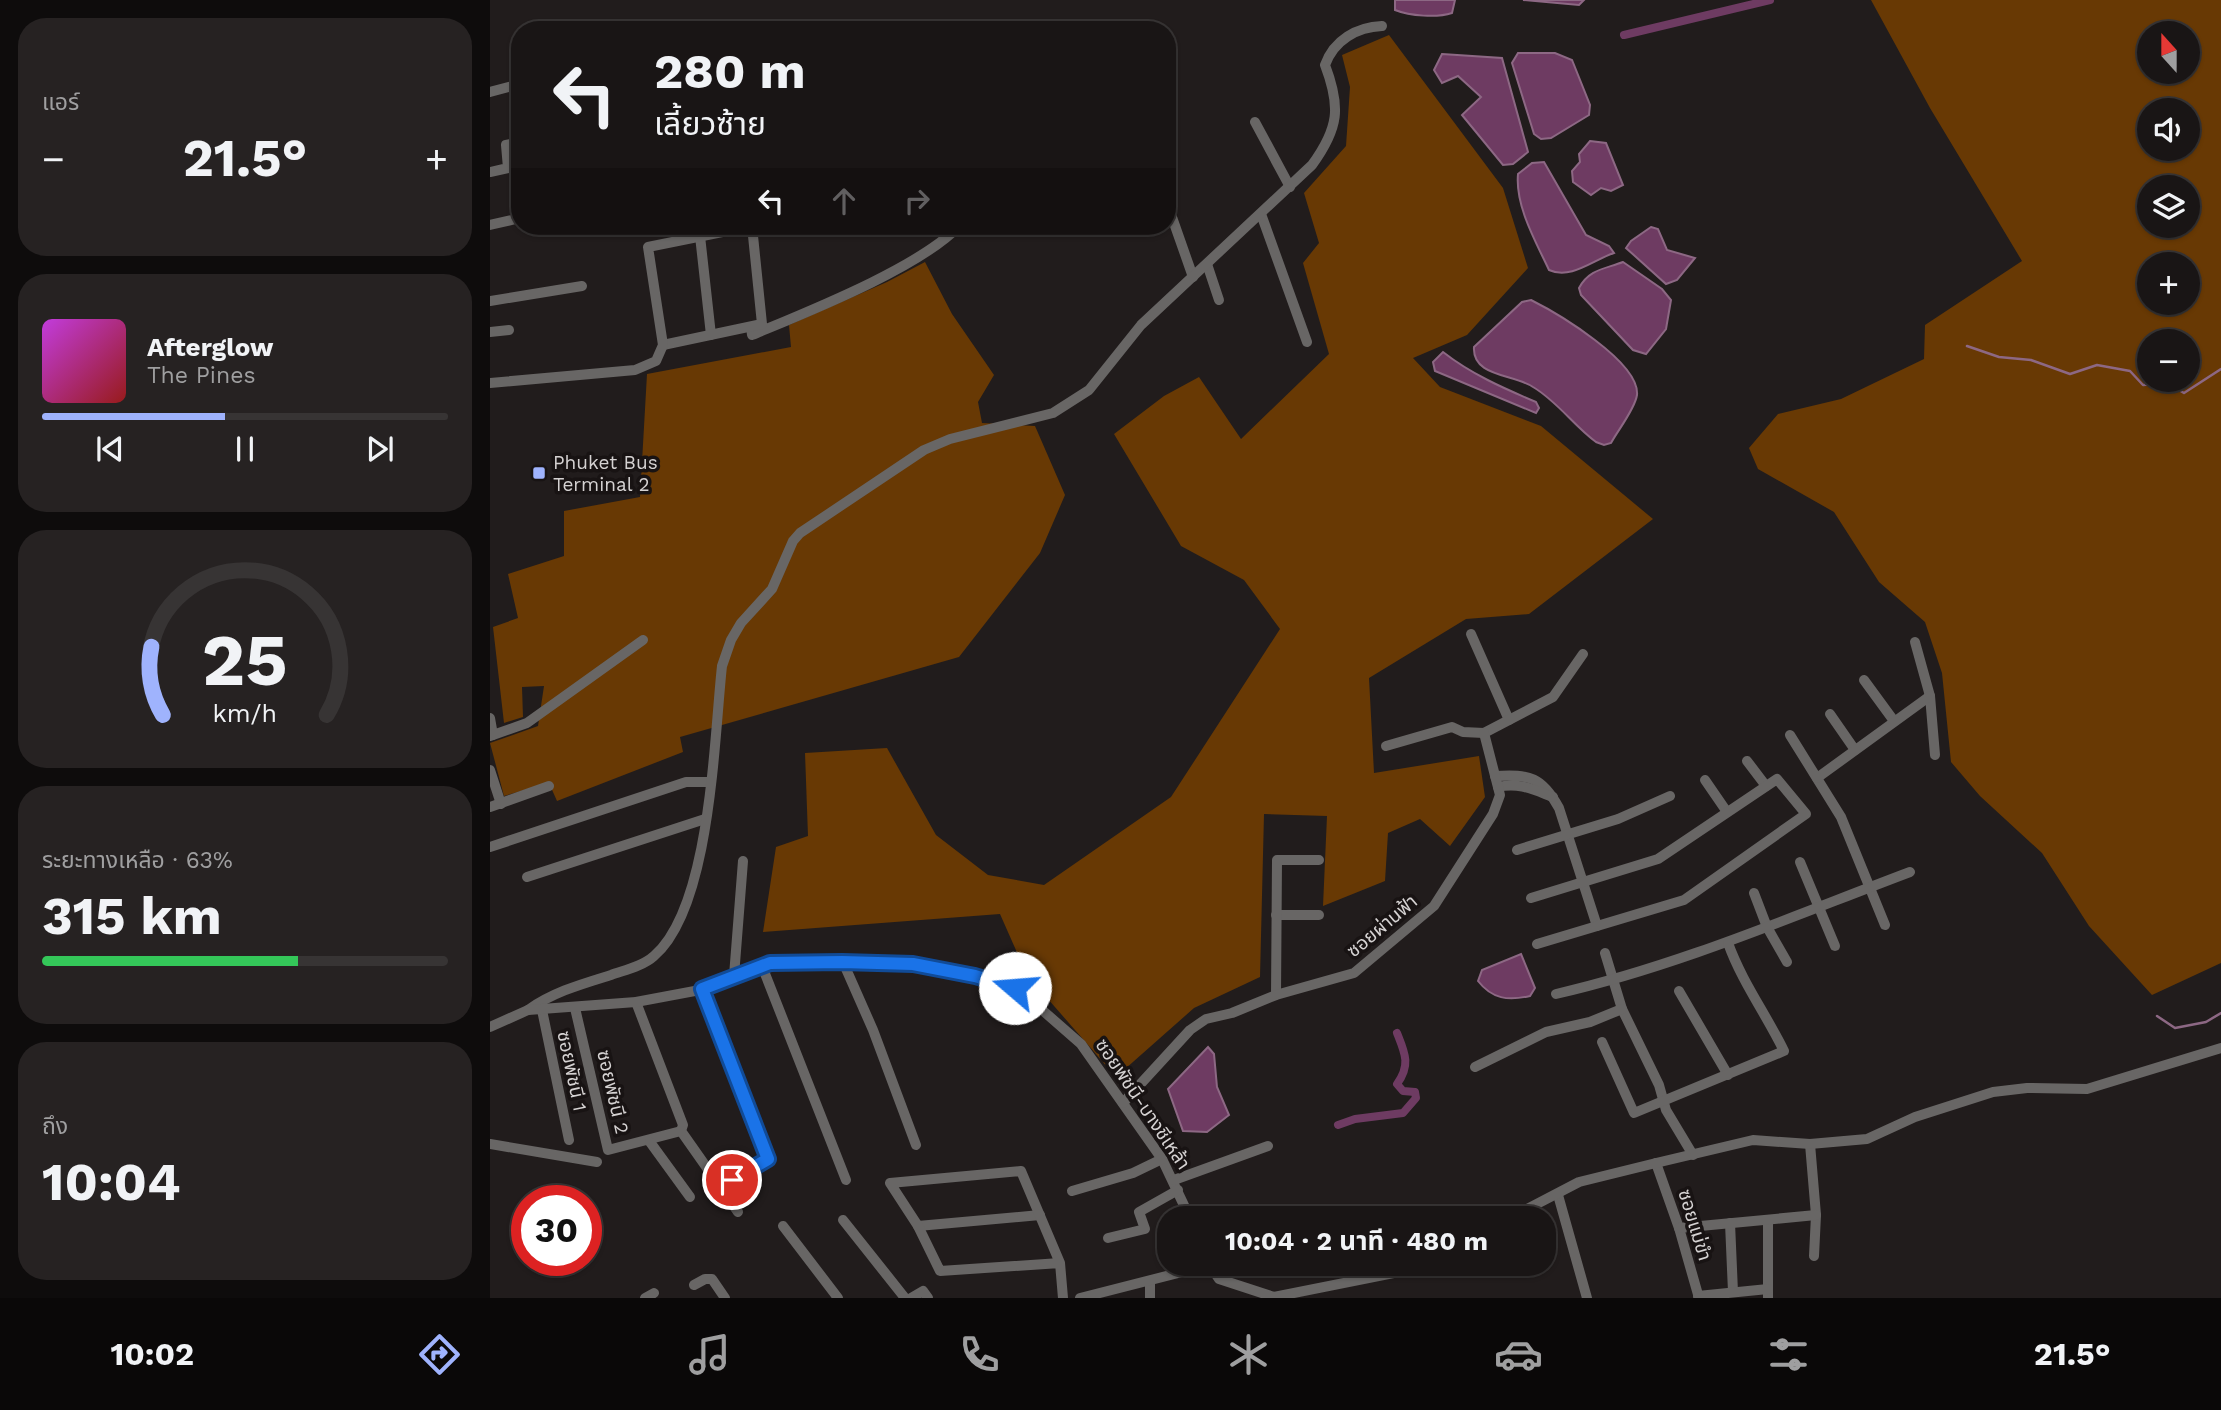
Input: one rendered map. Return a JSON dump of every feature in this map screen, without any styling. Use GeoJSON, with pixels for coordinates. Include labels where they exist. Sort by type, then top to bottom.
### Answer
{"type":"FeatureCollection","features":[{"type":"Feature","properties":{"kind":"street"},"geometry":{"type":"LineString","coordinates":[[528,1010],[544,999],[637,966],[655,956],[676,926],[694,881],[702,849],[722,666],[731,640],[741,623],[772,589],[793,541],[800,533],[924,450],[950,439],[1053,413],[1089,390],[1141,325],[1312,165],[1326,147],[1337,113],[1334,89],[1325,65],[1328,55],[1342,41],[1364,27],[1382,26]]}},
{"type":"Feature","properties":{"kind":"street"},"geometry":{"type":"LineString","coordinates":[[490,92],[511,86]]}},
{"type":"Feature","properties":{"kind":"street"},"geometry":{"type":"LineString","coordinates":[[1255,122],[1290,187]]}},
{"type":"Feature","properties":{"kind":"street"},"geometry":{"type":"LineString","coordinates":[[490,172],[508,168],[506,145],[511,144]]}},
{"type":"Feature","properties":{"kind":"street"},"geometry":{"type":"LineString","coordinates":[[1261,214],[1307,342]]}},
{"type":"Feature","properties":{"kind":"street"},"geometry":{"type":"LineString","coordinates":[[490,225],[511,220]]}},
{"type":"Feature","properties":{"kind":"street"},"geometry":{"type":"LineString","coordinates":[[1176,229],[1193,277]]}},
{"type":"Feature","properties":{"kind":"street"},"geometry":{"type":"LineString","coordinates":[[490,383],[635,370],[656,361],[663,345],[648,247],[705,235]]}},
{"type":"Feature","properties":{"kind":"street"},"geometry":{"type":"LineString","coordinates":[[663,345],[761,324],[753,235]]}},
{"type":"Feature","properties":{"kind":"street"},"geometry":{"type":"LineString","coordinates":[[751,327],[752,335],[803,313],[911,260],[946,235]]}},
{"type":"Feature","properties":{"kind":"street"},"geometry":{"type":"LineString","coordinates":[[700,236],[711,335]]}},
{"type":"Feature","properties":{"kind":"street"},"geometry":{"type":"LineString","coordinates":[[1207,264],[1219,300]]}},
{"type":"Feature","properties":{"kind":"street"},"geometry":{"type":"LineString","coordinates":[[490,301],[582,286]]}},
{"type":"Feature","properties":{"kind":"street"},"geometry":{"type":"LineString","coordinates":[[490,332],[509,330]]}},
{"type":"Feature","properties":{"kind":"street"},"geometry":{"type":"LineString","coordinates":[[1471,634],[1510,720]]}},
{"type":"Feature","properties":{"kind":"street"},"geometry":{"type":"LineString","coordinates":[[490,718],[491,736],[527,723],[643,640]]}},
{"type":"Feature","properties":{"kind":"street"},"geometry":{"type":"LineString","coordinates":[[1916,642],[1930,696],[1935,755]]}},
{"type":"Feature","properties":{"kind":"street"},"geometry":{"type":"LineString","coordinates":[[1385,746],[1452,727],[1484,733],[1553,697],[1579,658]]}},
{"type":"Feature","properties":{"kind":"street"},"geometry":{"type":"LineString","coordinates":[[1864,680],[1894,721]]}},
{"type":"Feature","properties":{"kind":"street"},"geometry":{"type":"LineString","coordinates":[[1817,778],[1930,696]]}},
{"type":"Feature","properties":{"kind":"street"},"geometry":{"type":"LineString","coordinates":[[1830,714],[1855,750]]}},
{"type":"Feature","properties":{"kind":"street","name":"ซอยผ่านฟ้า"},"geometry":{"type":"LineString","coordinates":[[1123,1103],[1191,1030],[1206,1018],[1233,1013],[1276,995],[1354,973],[1434,906],[1493,814],[1500,795],[1484,733]]}},
{"type":"Feature","properties":{"kind":"street"},"geometry":{"type":"LineString","coordinates":[[1790,735],[1842,817],[1885,925]]}},
{"type":"Feature","properties":{"kind":"street"},"geometry":{"type":"LineString","coordinates":[[1747,761],[1766,786]]}},
{"type":"Feature","properties":{"kind":"street"},"geometry":{"type":"LineString","coordinates":[[490,769],[495,805],[549,786]]}},
{"type":"Feature","properties":{"kind":"street"},"geometry":{"type":"LineString","coordinates":[[1495,776],[1530,778],[1546,786],[1553,797],[1567,835],[1597,926]]}},
{"type":"Feature","properties":{"kind":"street"},"geometry":{"type":"LineString","coordinates":[[1531,898],[1658,859],[1777,779],[1806,814],[1684,900],[1537,944]]}},
{"type":"Feature","properties":{"kind":"street"},"geometry":{"type":"LineString","coordinates":[[1705,780],[1727,812]]}},
{"type":"Feature","properties":{"kind":"street"},"geometry":{"type":"LineString","coordinates":[[490,847],[686,782],[709,782]]}},
{"type":"Feature","properties":{"kind":"street"},"geometry":{"type":"LineString","coordinates":[[1498,787],[1511,784],[1523,786],[1553,797]]}},
{"type":"Feature","properties":{"kind":"street"},"geometry":{"type":"LineString","coordinates":[[1517,850],[1618,818],[1670,796]]}},
{"type":"Feature","properties":{"kind":"street"},"geometry":{"type":"LineString","coordinates":[[527,877],[705,819]]}},
{"type":"Feature","properties":{"kind":"street"},"geometry":{"type":"LineString","coordinates":[[1276,995],[1277,860],[1318,860]]}},
{"type":"Feature","properties":{"kind":"street"},"geometry":{"type":"LineString","coordinates":[[733,976],[743,861]]}},
{"type":"Feature","properties":{"kind":"street"},"geometry":{"type":"LineString","coordinates":[[1800,862],[1835,946]]}},
{"type":"Feature","properties":{"kind":"street"},"geometry":{"type":"LineString","coordinates":[[1556,994],[1613,981],[1728,943],[1909,872]]}},
{"type":"Feature","properties":{"kind":"street"},"geometry":{"type":"LineString","coordinates":[[1754,894],[1767,927],[1787,962]]}},
{"type":"Feature","properties":{"kind":"street"},"geometry":{"type":"LineString","coordinates":[[1276,915],[1319,915]]}},
{"type":"Feature","properties":{"kind":"street"},"geometry":{"type":"LineString","coordinates":[[1602,1042],[1634,1113],[1784,1051],[1768,1018],[1739,975],[1728,943]]}},
{"type":"Feature","properties":{"kind":"street"},"geometry":{"type":"LineString","coordinates":[[1605,953],[1622,1009],[1663,1100],[1693,1155]]}},
{"type":"Feature","properties":{"kind":"street"},"geometry":{"type":"LineString","coordinates":[[842,962],[873,1030],[916,1145]]}},
{"type":"Feature","properties":{"kind":"street","name":"ซอยพัชนี-บางชีเหล้า"},"geometry":{"type":"LineString","coordinates":[[490,1027],[528,1010],[636,1002],[702,989],[762,966],[842,962],[913,964],[975,976],[1015,988],[1081,1044],[1162,1159],[1185,1206]]}},
{"type":"Feature","properties":{"kind":"street"},"geometry":{"type":"LineString","coordinates":[[762,966],[846,1180]]}},
{"type":"Feature","properties":{"kind":"street"},"geometry":{"type":"LineString","coordinates":[[702,989],[768,1159],[719,1187]]}},
{"type":"Feature","properties":{"kind":"street"},"geometry":{"type":"LineString","coordinates":[[1679,991],[1728,1075]]}},
{"type":"Feature","properties":{"kind":"street"},"geometry":{"type":"LineString","coordinates":[[636,1002],[683,1125],[681,1131],[738,1212]]}},
{"type":"Feature","properties":{"kind":"street","name":"ซอยพัชนี 2"},"geometry":{"type":"LineString","coordinates":[[575,1007],[608,1150],[650,1142],[681,1131]]}},
{"type":"Feature","properties":{"kind":"street"},"geometry":{"type":"LineString","coordinates":[[1475,1067],[1546,1032],[1591,1022],[1622,1009]]}},
{"type":"Feature","properties":{"kind":"street","name":"ซอยพัชนี 1"},"geometry":{"type":"LineString","coordinates":[[542,1010],[569,1139]]}},
{"type":"Feature","properties":{"kind":"street"},"geometry":{"type":"LineString","coordinates":[[1535,1206],[1579,1182],[1753,1140],[1810,1144],[1867,1139],[1915,1116],[1993,1092],[2027,1088],[2087,1089],[2221,1048]]}},
{"type":"Feature","properties":{"kind":"street"},"geometry":{"type":"LineString","coordinates":[[650,1142],[690,1197]]}},
{"type":"Feature","properties":{"kind":"street"},"geometry":{"type":"LineString","coordinates":[[490,1144],[597,1162]]}},
{"type":"Feature","properties":{"kind":"street"},"geometry":{"type":"LineString","coordinates":[[1810,1144],[1816,1216],[1814,1256]]}},
{"type":"Feature","properties":{"kind":"street"},"geometry":{"type":"LineString","coordinates":[[1108,1238],[1144,1229],[1139,1212],[1176,1185],[1268,1146]]}},
{"type":"Feature","properties":{"kind":"street"},"geometry":{"type":"LineString","coordinates":[[1072,1191],[1133,1173],[1162,1159]]}},
{"type":"Feature","properties":{"kind":"street","name":"ซอยแม่ขำ"},"geometry":{"type":"LineString","coordinates":[[1656,1163],[1679,1228],[1698,1297]]}},
{"type":"Feature","properties":{"kind":"street"},"geometry":{"type":"LineString","coordinates":[[1060,1263],[940,1271],[918,1226],[890,1183],[1021,1171],[1060,1263],[1063,1298]]}},
{"type":"Feature","properties":{"kind":"street"},"geometry":{"type":"LineString","coordinates":[[1558,1195],[1587,1298]]}},
{"type":"Feature","properties":{"kind":"street"},"geometry":{"type":"LineString","coordinates":[[918,1226],[1040,1215]]}},
{"type":"Feature","properties":{"kind":"street"},"geometry":{"type":"LineString","coordinates":[[1679,1228],[1816,1216]]}},
{"type":"Feature","properties":{"kind":"street"},"geometry":{"type":"LineString","coordinates":[[843,1220],[905,1298]]}},
{"type":"Feature","properties":{"kind":"street"},"geometry":{"type":"LineString","coordinates":[[1698,1297],[1733,1292],[1768,1294],[1768,1221]]}},
{"type":"Feature","properties":{"kind":"street"},"geometry":{"type":"LineString","coordinates":[[1730,1223],[1733,1292]]}},
{"type":"Feature","properties":{"kind":"street"},"geometry":{"type":"LineString","coordinates":[[783,1226],[838,1298]]}},
{"type":"Feature","properties":{"kind":"street"},"geometry":{"type":"LineString","coordinates":[[1080,1298],[1172,1276]]}},
{"type":"Feature","properties":{"kind":"street"},"geometry":{"type":"LineString","coordinates":[[1217,1276],[1219,1279],[1274,1297],[1378,1276]]}},
{"type":"Feature","properties":{"kind":"street"},"geometry":{"type":"LineString","coordinates":[[694,1285],[705,1279],[712,1279],[725,1298]]}},
{"type":"Feature","properties":{"kind":"street"},"geometry":{"type":"LineString","coordinates":[[1150,1283],[1150,1298]]}},
{"type":"Feature","properties":{"kind":"street"},"geometry":{"type":"LineString","coordinates":[[911,1298],[923,1291],[928,1298]]}},
{"type":"Feature","properties":{"kind":"shaded area"},"geometry":{"type":"Polygon","coordinates":[[[1395,0],[1455,0],[1452,13],[1431,16],[1395,10],[1395,0]]]}},
{"type":"Feature","properties":{"kind":"shaded area"},"geometry":{"type":"Polygon","coordinates":[[[1523,0],[1584,0],[1579,5],[1523,0]]]}},
{"type":"Feature","properties":{"kind":"shaded area"},"geometry":{"type":"Polygon","coordinates":[[[1871,0],[2221,0],[2221,963],[2152,995],[2089,926],[2042,853],[1980,796],[1951,762],[1942,673],[1925,622],[1879,582],[1834,512],[1758,469],[1749,448],[1778,414],[1841,399],[1924,359],[1925,325],[2022,261],[1930,108],[1871,0]]]}},
{"type":"Feature","properties":{"kind":"shaded area"},"geometry":{"type":"Polygon","coordinates":[[[1389,35],[1503,188],[1528,268],[1467,335],[1413,358],[1440,387],[1541,426],[1653,519],[1529,614],[1466,619],[1369,678],[1374,773],[1479,756],[1485,797],[1450,846],[1420,819],[1388,833],[1385,881],[1323,906],[1327,816],[1264,814],[1260,977],[1194,1008],[1116,1077],[1027,975],[1000,914],[763,932],[776,847],[808,836],[805,753],[887,748],[936,835],[988,875],[1044,885],[1171,797],[1280,629],[1244,580],[1181,546],[1114,434],[1164,396],[1199,377],[1241,439],[1329,354],[1303,263],[1319,243],[1304,193],[1346,146],[1350,87],[1342,55],[1389,35]]]}},
{"type":"Feature","properties":{"kind":"shaded area"},"geometry":{"type":"Polygon","coordinates":[[[1518,53],[1555,53],[1572,60],[1590,105],[1589,115],[1551,138],[1541,139],[1534,134],[1512,63],[1518,53]]]}},
{"type":"Feature","properties":{"kind":"shaded area"},"geometry":{"type":"Polygon","coordinates":[[[1442,54],[1502,58],[1528,152],[1513,164],[1503,165],[1462,115],[1481,97],[1458,76],[1442,83],[1434,70],[1442,54]]]}},
{"type":"Feature","properties":{"kind":"shaded area"},"geometry":{"type":"Polygon","coordinates":[[[1590,141],[1606,143],[1623,185],[1611,191],[1601,188],[1591,195],[1573,182],[1572,171],[1580,162],[1579,154],[1590,141]]]}},
{"type":"Feature","properties":{"kind":"shaded area"},"geometry":{"type":"Polygon","coordinates":[[[1544,162],[1586,235],[1609,246],[1614,253],[1574,271],[1565,273],[1549,270],[1527,224],[1518,186],[1518,174],[1532,163],[1544,162]]]}},
{"type":"Feature","properties":{"kind":"shaded area"},"geometry":{"type":"Polygon","coordinates":[[[1651,227],[1658,229],[1667,250],[1695,258],[1677,280],[1666,284],[1626,248],[1631,241],[1651,227]]]}},
{"type":"Feature","properties":{"kind":"shaded area"},"geometry":{"type":"Polygon","coordinates":[[[925,262],[952,314],[994,375],[978,402],[982,423],[1035,426],[1065,495],[1040,553],[959,657],[680,737],[683,752],[557,801],[549,783],[504,796],[490,743],[538,726],[544,686],[522,687],[523,717],[504,723],[493,627],[518,618],[508,574],[564,556],[564,511],[640,497],[647,374],[791,347],[789,325],[887,282],[925,262]]]}},
{"type":"Feature","properties":{"kind":"shaded area"},"geometry":{"type":"Polygon","coordinates":[[[1623,262],[1662,289],[1671,300],[1666,329],[1646,354],[1633,350],[1581,295],[1579,288],[1593,273],[1623,262]]]}},
{"type":"Feature","properties":{"kind":"shaded area"},"geometry":{"type":"Polygon","coordinates":[[[1531,300],[1595,340],[1625,368],[1634,382],[1636,401],[1611,443],[1604,445],[1596,442],[1542,393],[1525,383],[1487,369],[1475,357],[1474,347],[1522,302],[1531,300]]]}},
{"type":"Feature","properties":{"kind":"shaded area"},"geometry":{"type":"Polygon","coordinates":[[[1443,352],[1476,374],[1536,402],[1539,408],[1536,413],[1435,371],[1433,362],[1443,352]]]}},
{"type":"Feature","properties":{"kind":"shaded area"},"geometry":{"type":"Polygon","coordinates":[[[1521,954],[1535,988],[1530,996],[1501,997],[1489,992],[1478,981],[1482,970],[1521,954]]]}},
{"type":"Feature","properties":{"kind":"shaded area"},"geometry":{"type":"Polygon","coordinates":[[[1208,1047],[1214,1054],[1217,1087],[1229,1115],[1207,1132],[1183,1131],[1168,1089],[1208,1047]]]}},
{"type":"Feature","properties":{"kind":"waterway"},"geometry":{"type":"LineString","coordinates":[[1624,35],[1770,0]]}},
{"type":"Feature","properties":{"kind":"waterway"},"geometry":{"type":"LineString","coordinates":[[1967,346],[1999,357],[2031,360],[2070,374],[2097,365],[2130,371],[2143,385],[2167,383],[2184,393],[2221,369]]}},
{"type":"Feature","properties":{"kind":"waterway"},"geometry":{"type":"LineString","coordinates":[[2157,1016],[2175,1028],[2206,1022],[2221,1013]]}},
{"type":"Feature","properties":{"kind":"waterway"},"geometry":{"type":"LineString","coordinates":[[1338,1125],[1355,1119],[1403,1113],[1416,1098],[1415,1092],[1403,1091],[1397,1084],[1405,1065],[1397,1033]]}},
{"type":"Feature","properties":{"kind":"place","name":"Phuket Bus Terminal 2"},"geometry":{"type":"Point","coordinates":[539,473]}},
{"type":"Feature","properties":{"kind":"route"},"geometry":{"type":"LineString","coordinates":[[732,1180],[768,1159],[702,989],[770,963],[842,962],[913,964],[975,976],[1015,988]]}}]}
